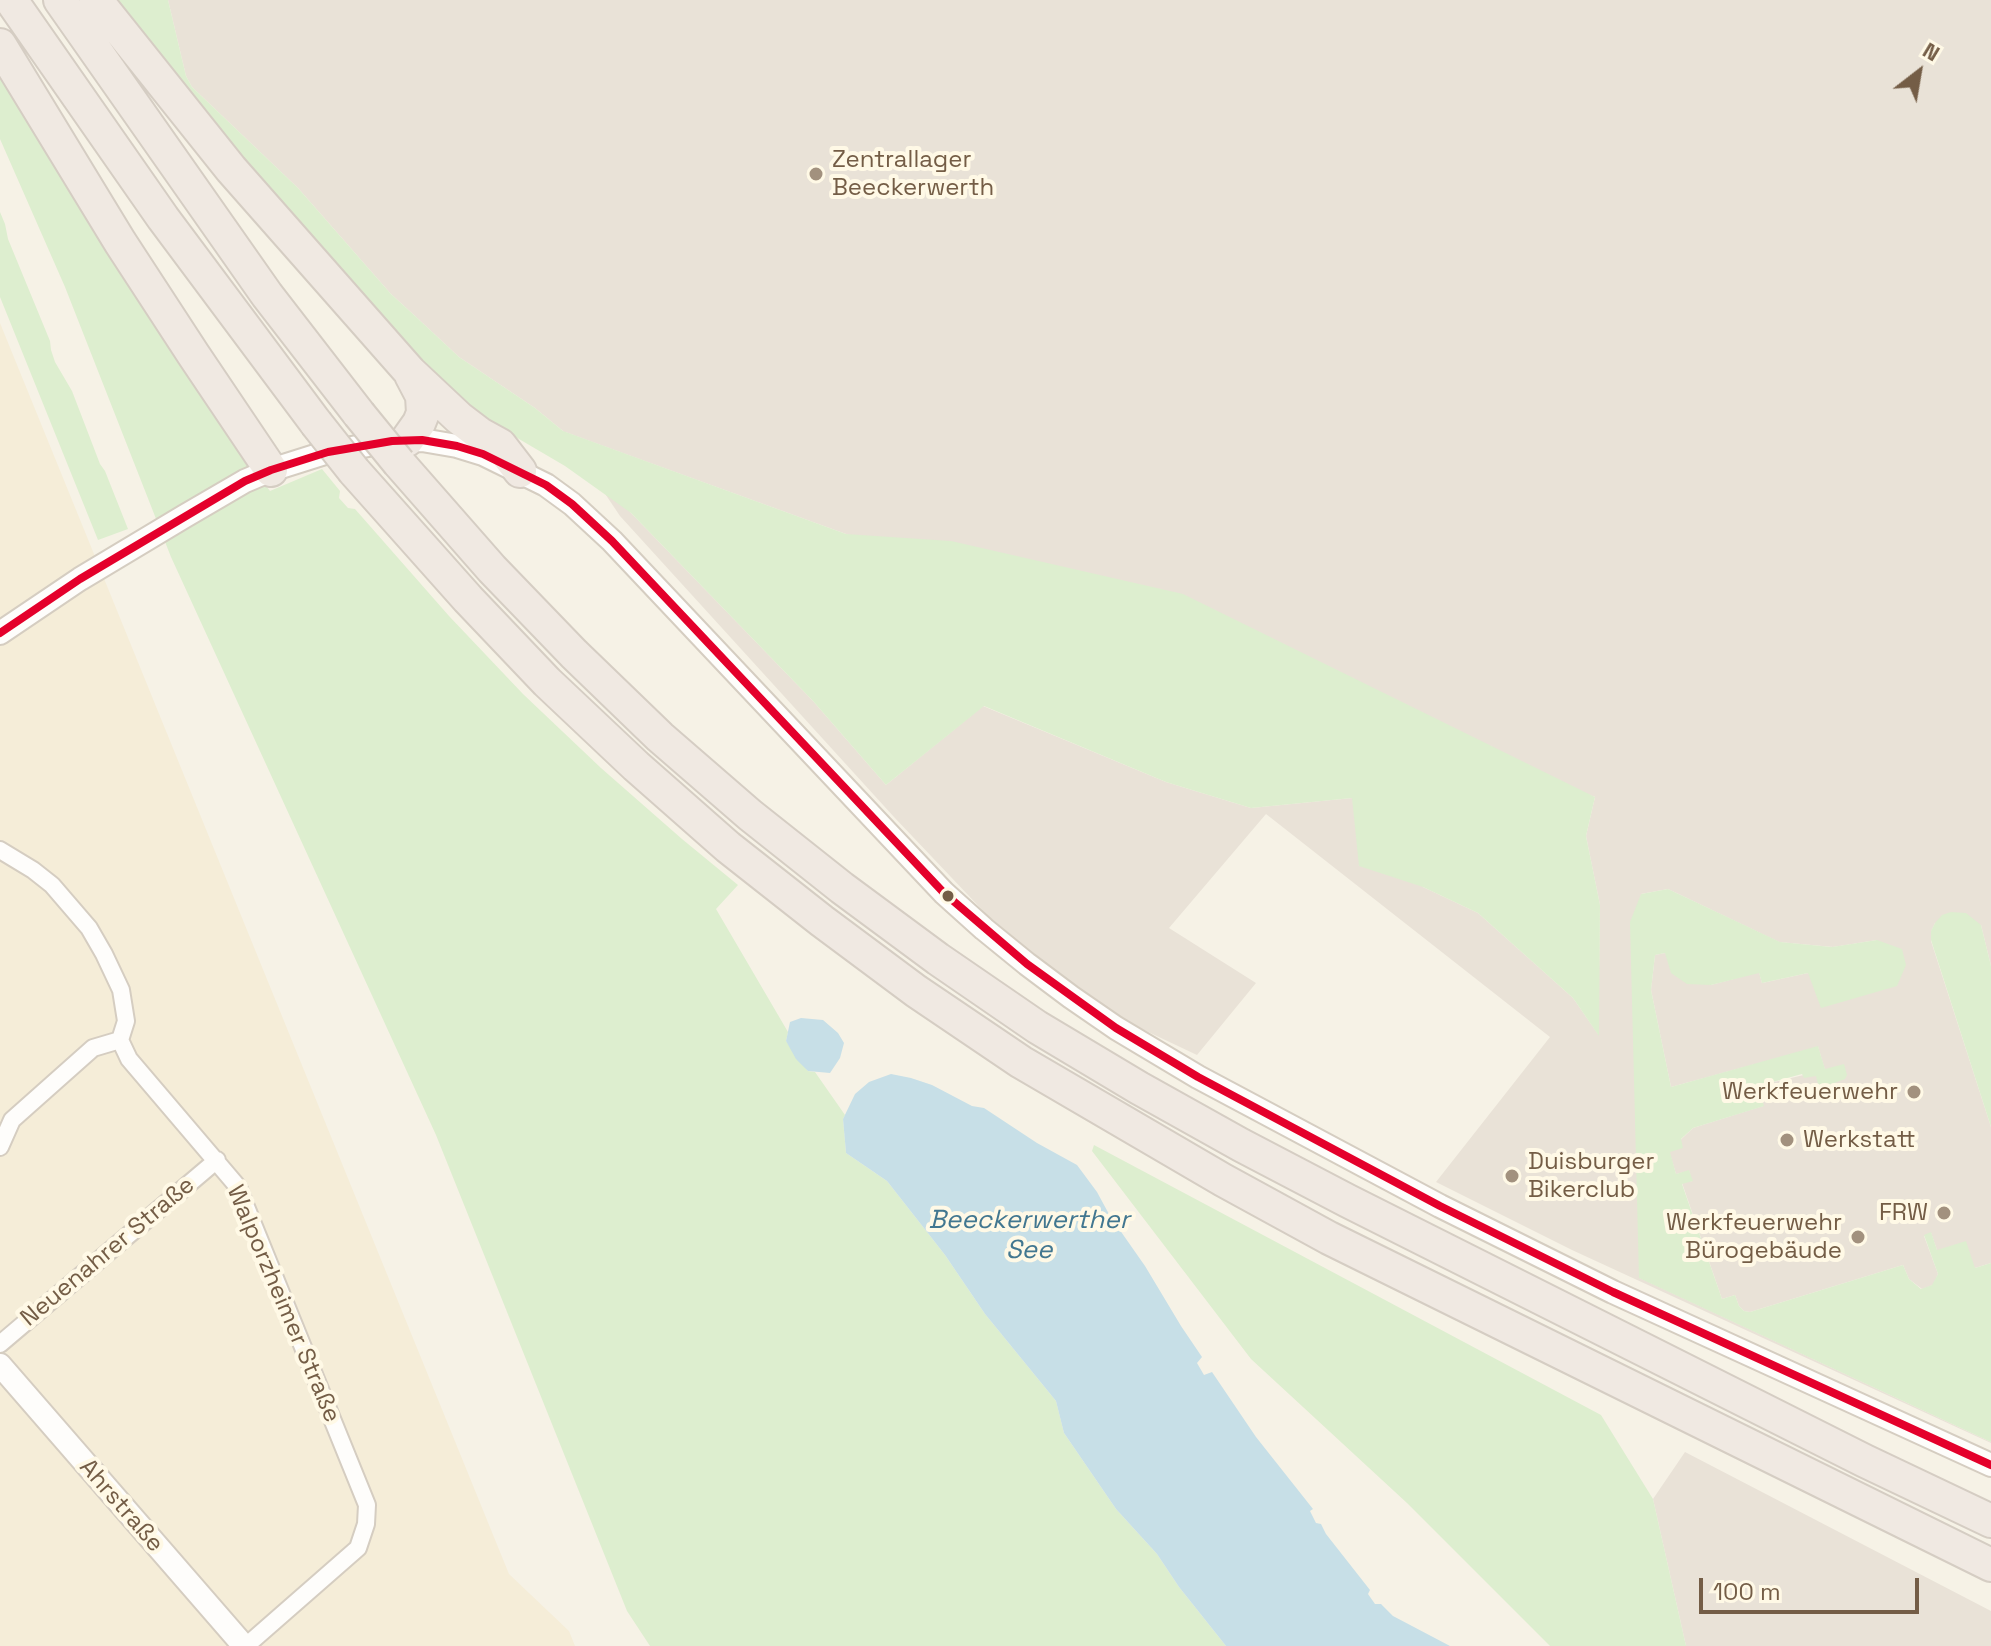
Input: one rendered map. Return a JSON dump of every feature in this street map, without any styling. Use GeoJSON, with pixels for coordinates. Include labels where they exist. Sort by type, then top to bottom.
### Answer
{"type":"FeatureCollection","features":[{"type":"Feature","properties":{"kind":"highway"},"geometry":{"type":"LineString","coordinates":[[11,0],[163,218],[354,471],[547,682],[647,777],[728,847],[916,991],[1008,1053],[1122,1123],[1329,1238],[1991,1565]]}},
{"type":"Feature","properties":{"kind":"highway"},"geometry":{"type":"LineString","coordinates":[[60,0],[267,295],[359,414],[403,452],[492,569],[660,737],[750,815],[842,888],[1037,1027],[1164,1102],[1348,1201],[1865,1461],[1991,1521]]}},
{"type":"Feature","properties":{"kind":"highway"},"geometry":{"type":"LineString","coordinates":[[96,0],[231,169],[410,372],[459,418],[500,445],[520,471]]}},
{"type":"Feature","properties":{"kind":"highway"},"geometry":{"type":"LineString","coordinates":[[0,45],[120,242],[271,470]]}},
{"type":"Feature","properties":{"kind":"highway"},"geometry":{"type":"LineString","coordinates":[[403,452],[419,423],[423,404],[420,390],[410,372]]}},
{"type":"Feature","properties":{"kind":"street"},"geometry":{"type":"LineString","coordinates":[[0,633],[80,579],[173,523],[245,481],[271,470],[354,446],[403,452],[457,446],[483,454],[546,485],[572,504],[612,541],[944,893],[1005,947],[1093,1013],[1198,1077],[1440,1206],[1613,1292],[1991,1465]]}},
{"type":"Feature","properties":{"kind":"street"},"geometry":{"type":"LineString","coordinates":[[0,850],[52,885],[89,928],[121,990],[126,1021],[120,1040],[93,1048],[12,1120],[0,1147]]}},
{"type":"Feature","properties":{"kind":"street","name":"Walporzheimer Straße"},"geometry":{"type":"LineString","coordinates":[[120,1040],[129,1059],[238,1187],[367,1505],[366,1524],[358,1548],[245,1646]]}},
{"type":"Feature","properties":{"kind":"street","name":"Neuenahrer Straße"},"geometry":{"type":"LineString","coordinates":[[0,1344],[217,1160]]}},
{"type":"Feature","properties":{"kind":"street","name":"Ahrstraße"},"geometry":{"type":"LineString","coordinates":[[0,1365],[245,1646]]}},
{"type":"Feature","properties":{"kind":"shaded area"},"geometry":{"type":"Polygon","coordinates":[[[168,0],[1991,0],[1991,966],[1981,925],[1935,923],[1931,941],[1991,1127],[1991,1263],[1975,1268],[1937,1250],[1931,1233],[1924,1236],[1938,1274],[1933,1285],[1922,1289],[1909,1279],[1903,1265],[1750,1312],[1739,1306],[1735,1295],[1722,1299],[1682,1183],[1692,1181],[1689,1171],[1676,1174],[1669,1151],[1693,1128],[1763,1106],[1757,1086],[1825,1070],[1818,1047],[1671,1087],[1651,990],[1655,955],[1665,953],[1711,985],[1759,972],[1762,983],[1808,973],[1877,940],[1833,947],[1779,942],[1668,889],[1641,894],[1640,1278],[1991,1443],[1572,1250],[1436,1182],[1550,1037],[1266,814],[1169,928],[1256,983],[1197,1055],[1125,1021],[1055,972],[987,915],[620,516],[563,431],[535,408],[459,357],[391,294],[298,188],[192,87],[186,76],[168,0]],[[565,432],[631,513],[813,701],[886,785],[983,706],[1166,782],[1251,808],[1352,798],[1423,887],[1478,913],[1573,998],[1598,1034],[1600,905],[1586,836],[1595,797],[565,432]]]}},
{"type":"Feature","properties":{"kind":"shaded area"},"geometry":{"type":"Polygon","coordinates":[[[0,323],[509,1574],[569,1631],[575,1646],[0,1646],[0,323]]]}},
{"type":"Feature","properties":{"kind":"shaded area"},"geometry":{"type":"Polygon","coordinates":[[[1685,1452],[1991,1611],[1991,1646],[1686,1646],[1653,1499],[1685,1452]]]}},
{"type":"Feature","properties":{"kind":"green space"},"geometry":{"type":"Polygon","coordinates":[[[115,0],[168,0],[186,76],[192,87],[298,188],[391,294],[459,357],[535,408],[563,431],[846,534],[951,541],[1183,594],[1595,797],[1586,836],[1600,905],[1599,1036],[1573,998],[1478,913],[1423,887],[1359,866],[1352,798],[1251,808],[1166,782],[984,706],[886,785],[813,701],[631,513],[565,466],[490,422],[433,379],[274,201],[115,0]]]}},
{"type":"Feature","properties":{"kind":"green space"},"geometry":{"type":"Polygon","coordinates":[[[0,69],[236,446],[270,491],[322,469],[340,491],[339,498],[348,508],[355,509],[523,694],[601,768],[738,885],[716,909],[788,1032],[786,1041],[808,1071],[815,1072],[845,1115],[846,1153],[887,1181],[945,1255],[985,1314],[1056,1401],[1064,1433],[1116,1509],[1157,1554],[1226,1646],[650,1646],[627,1611],[436,1135],[171,557],[65,287],[0,139],[0,69]]]}},
{"type":"Feature","properties":{"kind":"green space"},"geometry":{"type":"Polygon","coordinates":[[[0,212],[50,341],[55,362],[72,391],[128,529],[98,540],[0,297],[0,212]]]}},
{"type":"Feature","properties":{"kind":"green space"},"geometry":{"type":"Polygon","coordinates":[[[1668,889],[1780,942],[1832,947],[1877,940],[1902,949],[1906,965],[1897,986],[1821,1008],[1808,973],[1762,983],[1759,973],[1711,985],[1687,984],[1671,973],[1665,953],[1655,955],[1651,990],[1671,1087],[1818,1046],[1825,1069],[1844,1064],[1847,1075],[1845,1079],[1826,1086],[1818,1084],[1816,1076],[1804,1078],[1802,1074],[1758,1086],[1764,1106],[1693,1128],[1681,1139],[1683,1148],[1670,1152],[1676,1174],[1689,1170],[1693,1181],[1682,1184],[1722,1299],[1735,1295],[1744,1311],[1750,1312],[1903,1265],[1909,1279],[1921,1289],[1932,1285],[1938,1274],[1924,1235],[1931,1232],[1937,1250],[1966,1241],[1975,1268],[1991,1263],[1991,1442],[1639,1278],[1630,922],[1641,894],[1668,889]]]}},
{"type":"Feature","properties":{"kind":"green space"},"geometry":{"type":"Polygon","coordinates":[[[1966,913],[1981,925],[1991,966],[1991,1127],[1931,940],[1935,923],[1942,915],[1966,913]]]}},
{"type":"Feature","properties":{"kind":"green space"},"geometry":{"type":"Polygon","coordinates":[[[1094,1145],[1601,1415],[1653,1499],[1686,1646],[1550,1646],[1407,1503],[1251,1359],[1092,1151],[1094,1145]]]}},
{"type":"Feature","properties":{"kind":"water"},"geometry":{"type":"Polygon","coordinates":[[[801,1018],[823,1020],[844,1043],[840,1058],[830,1073],[808,1071],[796,1059],[786,1041],[790,1022],[801,1018]]]}},
{"type":"Feature","properties":{"kind":"water","name":"Beeckerwerther See"},"geometry":{"type":"Polygon","coordinates":[[[891,1074],[932,1085],[972,1106],[984,1108],[1077,1165],[1202,1357],[1197,1363],[1204,1375],[1212,1372],[1256,1437],[1313,1509],[1310,1511],[1316,1523],[1321,1524],[1370,1590],[1368,1594],[1375,1604],[1381,1604],[1393,1616],[1450,1646],[1226,1646],[1157,1554],[1116,1509],[1064,1433],[1056,1401],[985,1314],[945,1255],[887,1181],[846,1153],[843,1119],[855,1094],[869,1082],[891,1074]]]}},
{"type":"Feature","properties":{"kind":"transit line"},"geometry":{"type":"LineString","coordinates":[[0,633],[80,579],[245,481],[271,470],[328,452],[392,441],[422,440],[483,454],[546,485],[572,504],[612,541],[944,893],[1027,964],[1116,1028],[1198,1077],[1440,1206],[1613,1292],[1991,1465]]}},
{"type":"Feature","properties":{"kind":"place","name":"Zentrallager Beeckerwerth"},"geometry":{"type":"Point","coordinates":[816,174]}},
{"type":"Feature","properties":{"kind":"place","name":"Werkfeuerwehr"},"geometry":{"type":"Point","coordinates":[1914,1092]}},
{"type":"Feature","properties":{"kind":"place","name":"Werkstatt"},"geometry":{"type":"Point","coordinates":[1787,1140]}},
{"type":"Feature","properties":{"kind":"place","name":"Duisburger Bikerclub"},"geometry":{"type":"Point","coordinates":[1512,1176]}},
{"type":"Feature","properties":{"kind":"place","name":"FRW"},"geometry":{"type":"Point","coordinates":[1944,1213]}},
{"type":"Feature","properties":{"kind":"place","name":"Werkfeuerwehr Bürogebäude"},"geometry":{"type":"Point","coordinates":[1858,1237]}}]}
